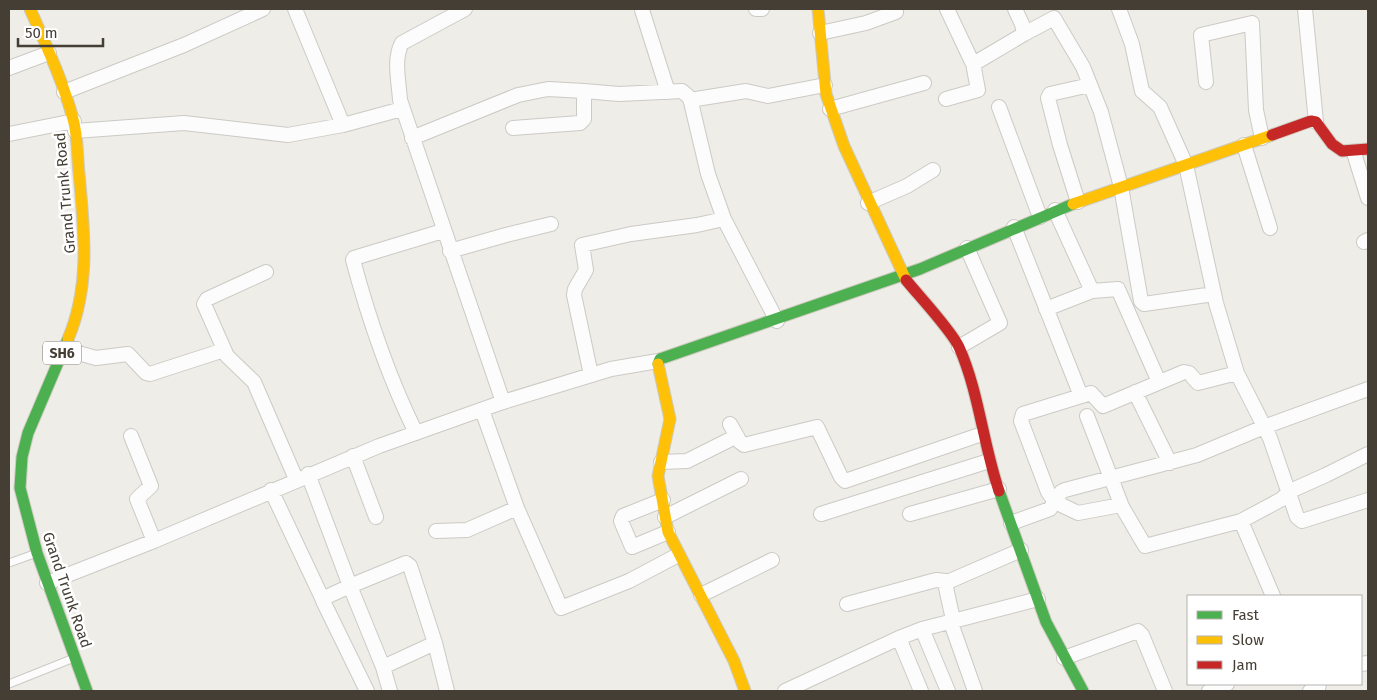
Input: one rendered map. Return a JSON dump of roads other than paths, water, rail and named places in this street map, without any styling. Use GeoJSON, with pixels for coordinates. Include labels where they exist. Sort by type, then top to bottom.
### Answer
{"type":"FeatureCollection","features":[{"type":"Feature","properties":{"kind":"street","name":"Grand Trunk Road"},"geometry":{"type":"LineString","coordinates":[[30,9],[64,92],[74,126],[85,234],[85,262],[83,289],[78,311],[28,433],[22,457],[20,488],[37,553],[87,691]]}},
{"type":"Feature","properties":{"kind":"street"},"geometry":{"type":"LineString","coordinates":[[64,92],[184,45],[243,13],[263,9]]}},
{"type":"Feature","properties":{"kind":"street"},"geometry":{"type":"LineString","coordinates":[[295,9],[342,125]]}},
{"type":"Feature","properties":{"kind":"street"},"geometry":{"type":"LineString","coordinates":[[465,9],[402,43],[398,52],[402,109],[503,402]]}},
{"type":"Feature","properties":{"kind":"street"},"geometry":{"type":"LineString","coordinates":[[756,9],[762,9]]}},
{"type":"Feature","properties":{"kind":"street"},"geometry":{"type":"LineString","coordinates":[[818,9],[825,85],[830,108],[868,203],[902,275],[959,347],[971,384],[990,461],[1038,599],[1064,658],[1083,691]]}},
{"type":"Feature","properties":{"kind":"street"},"geometry":{"type":"LineString","coordinates":[[946,99],[978,90],[974,63],[947,9]]}},
{"type":"Feature","properties":{"kind":"street"},"geometry":{"type":"LineString","coordinates":[[1015,9],[1022,24],[1024,34]]}},
{"type":"Feature","properties":{"kind":"street"},"geometry":{"type":"LineString","coordinates":[[1119,9],[1132,44],[1142,91],[1158,104],[1186,165],[1214,294],[1237,373],[1270,438],[1297,517],[1302,521],[1368,500]]}},
{"type":"Feature","properties":{"kind":"street"},"geometry":{"type":"LineString","coordinates":[[1306,9],[1316,122],[1336,149],[1344,153],[1354,153],[1368,149]]}},
{"type":"Feature","properties":{"kind":"street"},"geometry":{"type":"LineString","coordinates":[[642,10],[668,92]]}},
{"type":"Feature","properties":{"kind":"street"},"geometry":{"type":"LineString","coordinates":[[820,33],[866,23],[896,12]]}},
{"type":"Feature","properties":{"kind":"street"},"geometry":{"type":"LineString","coordinates":[[974,63],[1054,18],[1090,85],[1103,119],[1121,187],[1142,302],[1144,304],[1214,294]]}},
{"type":"Feature","properties":{"kind":"street"},"geometry":{"type":"LineString","coordinates":[[1206,82],[1201,35],[1252,23],[1256,110],[1262,138]]}},
{"type":"Feature","properties":{"kind":"street"},"geometry":{"type":"LineString","coordinates":[[9,68],[49,53]]}},
{"type":"Feature","properties":{"kind":"street"},"geometry":{"type":"LineString","coordinates":[[830,108],[924,83]]}},
{"type":"Feature","properties":{"kind":"street"},"geometry":{"type":"LineString","coordinates":[[690,100],[746,91],[768,96],[825,85]]}},
{"type":"Feature","properties":{"kind":"street"},"geometry":{"type":"LineString","coordinates":[[1078,202],[1048,98],[1050,94],[1090,85]]}},
{"type":"Feature","properties":{"kind":"street"},"geometry":{"type":"LineString","coordinates":[[412,138],[518,95],[548,89],[620,94],[684,91],[690,100],[708,174],[724,218],[777,321]]}},
{"type":"Feature","properties":{"kind":"street"},"geometry":{"type":"LineString","coordinates":[[514,128],[582,122],[584,119],[584,91]]}},
{"type":"Feature","properties":{"kind":"street"},"geometry":{"type":"LineString","coordinates":[[999,107],[1040,217]]}},
{"type":"Feature","properties":{"kind":"street"},"geometry":{"type":"LineString","coordinates":[[9,134],[74,126],[184,123],[279,135],[342,125],[402,109]]}},
{"type":"Feature","properties":{"kind":"street"},"geometry":{"type":"LineString","coordinates":[[47,583],[353,456],[416,433],[503,402],[611,369],[658,361],[777,321],[902,275],[1055,210],[1311,121],[1316,122]]}},
{"type":"Feature","properties":{"kind":"street"},"geometry":{"type":"LineString","coordinates":[[1244,144],[1270,228]]}},
{"type":"Feature","properties":{"kind":"street"},"geometry":{"type":"LineString","coordinates":[[1354,153],[1368,198]]}},
{"type":"Feature","properties":{"kind":"street"},"geometry":{"type":"LineString","coordinates":[[868,203],[907,186],[933,170]]}},
{"type":"Feature","properties":{"kind":"street"},"geometry":{"type":"LineString","coordinates":[[1055,210],[1092,291]]}},
{"type":"Feature","properties":{"kind":"street"},"geometry":{"type":"LineString","coordinates":[[591,375],[574,295],[575,289],[585,271],[582,245],[653,230],[697,225],[724,218]]}},
{"type":"Feature","properties":{"kind":"street"},"geometry":{"type":"LineString","coordinates":[[450,251],[506,234],[551,224]]}},
{"type":"Feature","properties":{"kind":"street"},"geometry":{"type":"LineString","coordinates":[[1014,228],[1081,396]]}},
{"type":"Feature","properties":{"kind":"street"},"geometry":{"type":"LineString","coordinates":[[416,433],[392,383],[362,297],[353,260],[354,258],[443,231]]}},
{"type":"Feature","properties":{"kind":"street"},"geometry":{"type":"LineString","coordinates":[[959,347],[1000,323],[967,248]]}},
{"type":"Feature","properties":{"kind":"street"},"geometry":{"type":"LineString","coordinates":[[266,272],[204,302],[224,350],[230,359],[254,382],[302,477],[350,586],[383,667],[390,691]]}},
{"type":"Feature","properties":{"kind":"street"},"geometry":{"type":"LineString","coordinates":[[1046,309],[1092,291],[1119,290],[1159,382]]}},
{"type":"Feature","properties":{"kind":"street"},"geometry":{"type":"LineString","coordinates":[[64,349],[96,358],[128,354],[146,373],[150,374],[224,350]]}},
{"type":"Feature","properties":{"kind":"street"},"geometry":{"type":"LineString","coordinates":[[658,361],[670,420],[658,476],[668,532],[678,555],[701,595],[734,661],[745,691]]}},
{"type":"Feature","properties":{"kind":"street"},"geometry":{"type":"LineString","coordinates":[[1121,504],[1079,514],[1055,502],[1045,486],[1022,416],[1025,412],[1092,394],[1102,406],[1186,371],[1198,383],[1237,373]]}},
{"type":"Feature","properties":{"kind":"street"},"geometry":{"type":"LineString","coordinates":[[1012,523],[1049,509],[1061,492],[1065,490],[1197,455],[1264,427],[1368,389]]}},
{"type":"Feature","properties":{"kind":"street"},"geometry":{"type":"LineString","coordinates":[[1135,392],[1170,463]]}},
{"type":"Feature","properties":{"kind":"street"},"geometry":{"type":"LineString","coordinates":[[482,410],[517,508],[562,609],[629,581],[678,555]]}},
{"type":"Feature","properties":{"kind":"street"},"geometry":{"type":"LineString","coordinates":[[1087,416],[1121,504],[1145,546],[1241,521],[1282,499],[1288,492],[1368,454]]}},
{"type":"Feature","properties":{"kind":"street"},"geometry":{"type":"LineString","coordinates":[[661,462],[687,461],[733,430],[742,444],[746,445],[818,428],[841,477],[845,481],[982,434]]}},
{"type":"Feature","properties":{"kind":"street"},"geometry":{"type":"LineString","coordinates":[[131,436],[151,486],[137,499],[154,540]]}},
{"type":"Feature","properties":{"kind":"street"},"geometry":{"type":"LineString","coordinates":[[353,456],[376,517]]}},
{"type":"Feature","properties":{"kind":"street"},"geometry":{"type":"LineString","coordinates":[[821,514],[990,461]]}},
{"type":"Feature","properties":{"kind":"street"},"geometry":{"type":"LineString","coordinates":[[665,517],[741,479]]}},
{"type":"Feature","properties":{"kind":"street"},"geometry":{"type":"LineString","coordinates":[[910,514],[1000,489]]}},
{"type":"Feature","properties":{"kind":"street"},"geometry":{"type":"LineString","coordinates":[[271,490],[367,691]]}},
{"type":"Feature","properties":{"kind":"street"},"geometry":{"type":"LineString","coordinates":[[662,500],[623,516],[621,521],[632,547],[668,532]]}},
{"type":"Feature","properties":{"kind":"street"},"geometry":{"type":"LineString","coordinates":[[436,531],[468,530],[517,508]]}},
{"type":"Feature","properties":{"kind":"street"},"geometry":{"type":"LineString","coordinates":[[1241,521],[1273,595]]}},
{"type":"Feature","properties":{"kind":"street"},"geometry":{"type":"LineString","coordinates":[[847,604],[936,580],[946,581],[1021,550]]}},
{"type":"Feature","properties":{"kind":"street"},"geometry":{"type":"LineString","coordinates":[[701,595],[772,560]]}},
{"type":"Feature","properties":{"kind":"street"},"geometry":{"type":"LineString","coordinates":[[322,600],[350,586],[409,564],[435,643],[447,691]]}},
{"type":"Feature","properties":{"kind":"street"},"geometry":{"type":"LineString","coordinates":[[946,581],[945,584],[952,615],[951,622],[975,691]]}},
{"type":"Feature","properties":{"kind":"street"},"geometry":{"type":"LineString","coordinates":[[785,691],[898,638],[1038,599]]}},
{"type":"Feature","properties":{"kind":"street"},"geometry":{"type":"LineString","coordinates":[[922,630],[948,691]]}},
{"type":"Feature","properties":{"kind":"street"},"geometry":{"type":"LineString","coordinates":[[1064,658],[1138,631],[1165,691]]}},
{"type":"Feature","properties":{"kind":"street"},"geometry":{"type":"LineString","coordinates":[[898,638],[921,691]]}},
{"type":"Feature","properties":{"kind":"street"},"geometry":{"type":"LineString","coordinates":[[383,667],[435,643]]}},
{"type":"Feature","properties":{"kind":"street"},"geometry":{"type":"LineString","coordinates":[[1209,691],[1224,685]]}},
{"type":"Feature","properties":{"kind":"lane"},"geometry":{"type":"LineString","coordinates":[[9,564],[37,553]]}},
{"type":"Feature","properties":{"kind":"lane"},"geometry":{"type":"LineString","coordinates":[[9,684],[74,658]]}}]}
